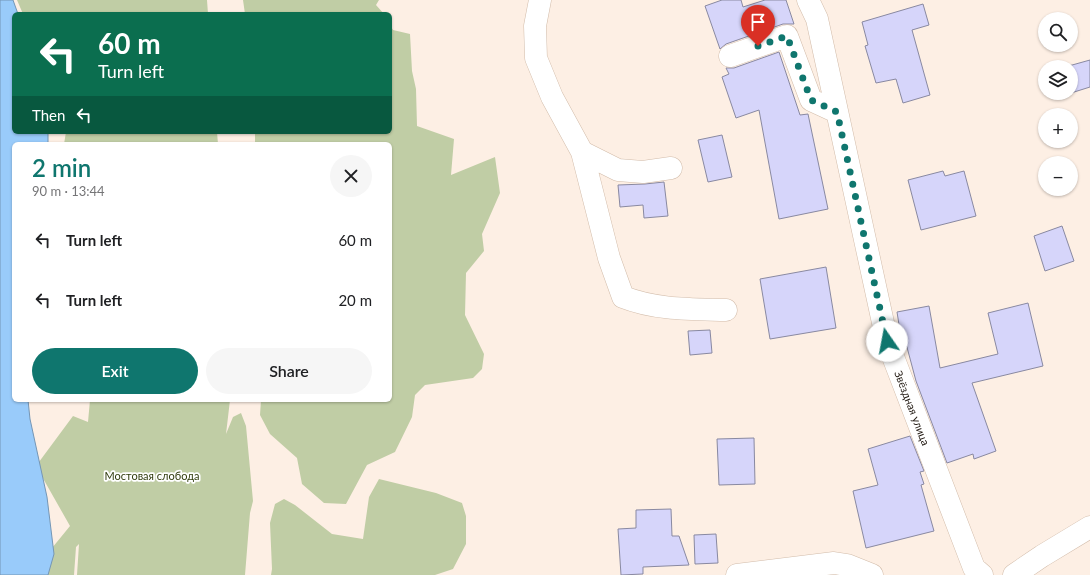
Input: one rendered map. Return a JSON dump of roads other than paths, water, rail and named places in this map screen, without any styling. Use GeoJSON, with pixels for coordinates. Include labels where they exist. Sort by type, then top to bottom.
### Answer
{"type":"FeatureCollection","features":[{"type":"Feature","properties":{"kind":"street"},"geometry":{"type":"LineString","coordinates":[[540,0],[535,26],[536,58],[552,97],[582,152],[609,258],[623,297],[638,303],[670,308],[726,310]]}},
{"type":"Feature","properties":{"kind":"street","name":"Звёздная улица"},"geometry":{"type":"LineString","coordinates":[[808,0],[816,19],[887,341],[974,568],[982,575]]}},
{"type":"Feature","properties":{"kind":"street"},"geometry":{"type":"LineString","coordinates":[[730,56],[787,36],[811,100],[837,112]]}},
{"type":"Feature","properties":{"kind":"street"},"geometry":{"type":"LineString","coordinates":[[582,152],[618,170],[643,172],[671,168]]}},
{"type":"Feature","properties":{"kind":"street"},"geometry":{"type":"LineString","coordinates":[[1014,575],[1090,527]]}},
{"type":"Feature","properties":{"kind":"street"},"geometry":{"type":"LineString","coordinates":[[737,575],[834,564],[847,565],[872,575]]}},
{"type":"Feature","properties":{"kind":"water"},"geometry":{"type":"Polygon","coordinates":[[[0,0],[13,0],[17,12],[12,12],[12,134],[48,134],[48,142],[12,142],[12,402],[28,402],[30,419],[47,497],[54,554],[48,575],[0,575],[0,0]]]}},
{"type":"Feature","properties":{"kind":"park label","name":"Мостовая слобода"},"geometry":{"type":"Point","coordinates":[152,476]}}]}
